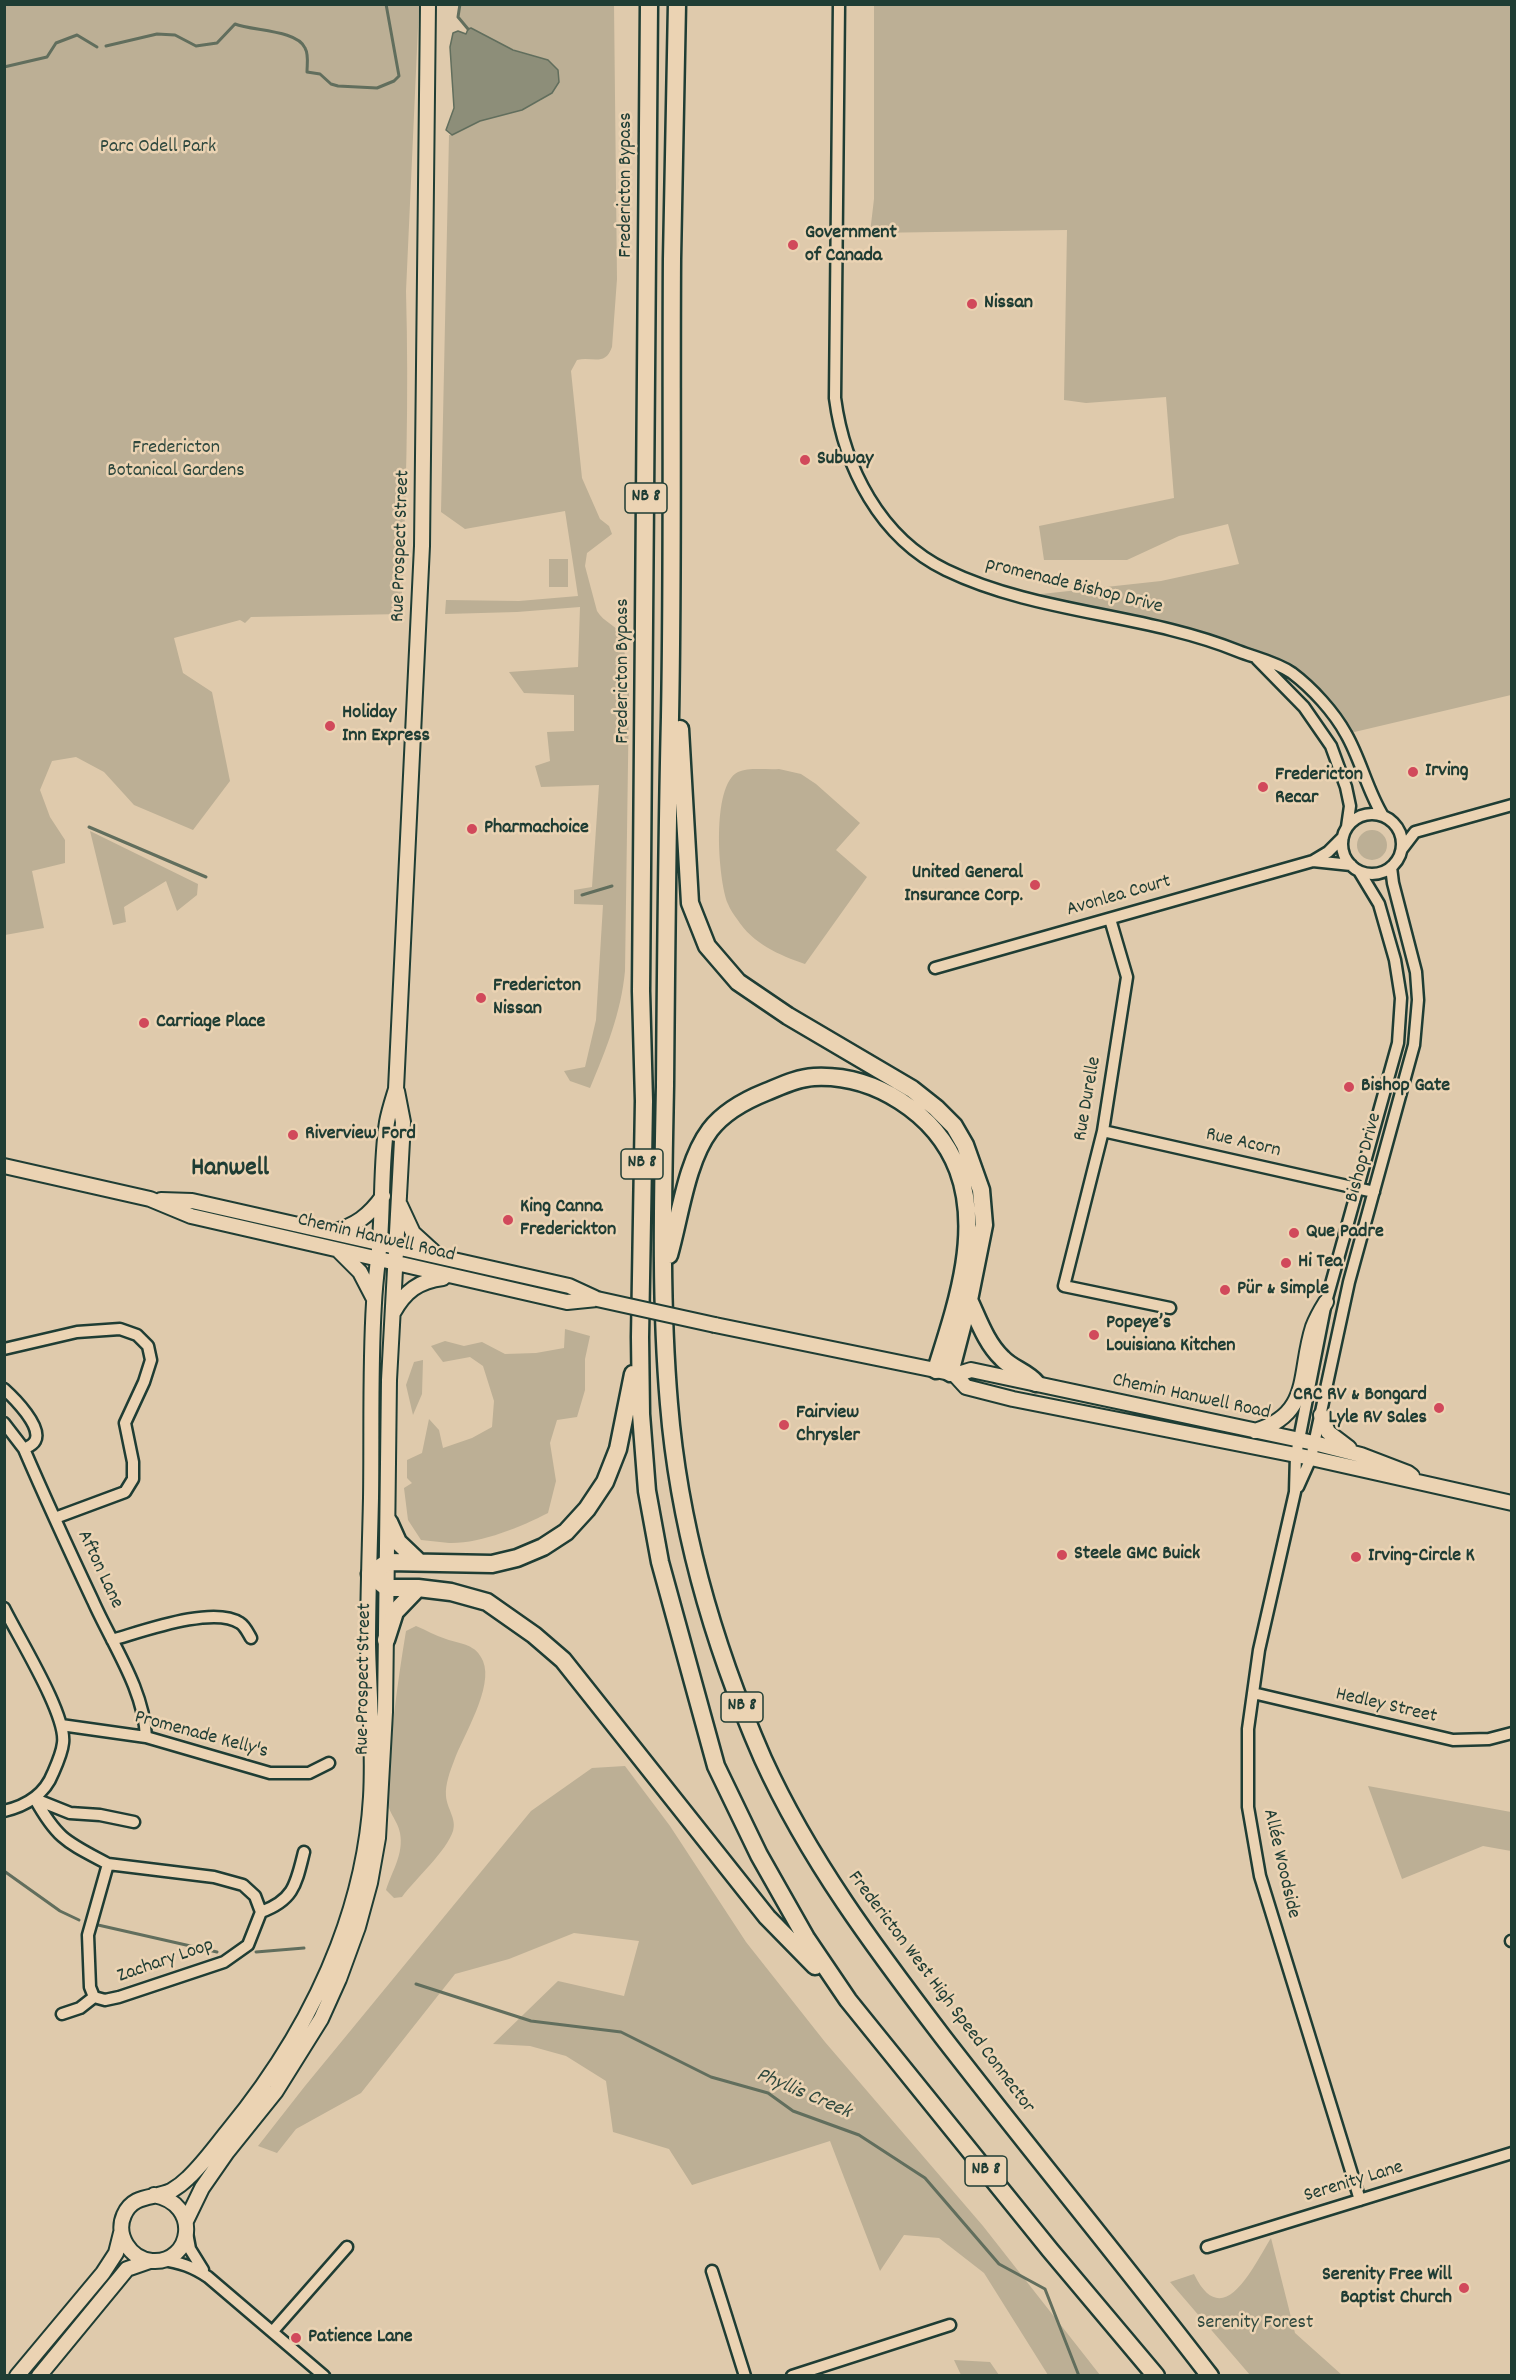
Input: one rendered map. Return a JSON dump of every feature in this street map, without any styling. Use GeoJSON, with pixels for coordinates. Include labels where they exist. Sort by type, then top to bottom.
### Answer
{"type":"FeatureCollection","features":[{"type":"Feature","properties":{"kind":"highway","name":"Fredericton Bypass"},"geometry":{"type":"LineString","coordinates":[[640,1337],[644,1101],[641,991],[649,4]]}},
{"type":"Feature","properties":{"kind":"highway","name":"NB 8"},"geometry":{"type":"LineString","coordinates":[[662,1276],[667,828],[673,584],[672,257],[677,4]]}},
{"type":"Feature","properties":{"kind":"highway"},"geometry":{"type":"LineString","coordinates":[[673,584],[687,876],[690,903],[707,946],[738,982],[788,1016],[912,1089],[936,1108],[954,1126],[965,1145],[981,1190],[984,1225],[969,1300],[947,1373]]}},
{"type":"Feature","properties":{"kind":"highway"},"geometry":{"type":"LineString","coordinates":[[662,1276],[685,1186],[697,1156],[710,1130],[730,1112],[750,1098],[789,1082],[812,1077],[838,1078],[886,1093],[912,1109],[929,1124],[958,1170],[964,1196],[967,1226],[965,1252],[952,1318],[947,1373]]}},
{"type":"Feature","properties":{"kind":"highway","name":"Fredericton West High Speed Connector"},"geometry":{"type":"LineString","coordinates":[[662,1276],[669,1409],[681,1495],[714,1631],[765,1763],[800,1832],[830,1882],[878,1952],[968,2070],[1210,2376]]}},
{"type":"Feature","properties":{"kind":"highway"},"geometry":{"type":"LineString","coordinates":[[969,1300],[1000,1357],[1036,1383]]}},
{"type":"Feature","properties":{"kind":"highway"},"geometry":{"type":"LineString","coordinates":[[640,1337],[618,1449],[605,1482],[587,1509],[566,1532],[543,1547],[517,1558],[492,1564],[388,1562],[370,1574],[387,1588],[418,1588],[451,1592],[487,1602],[534,1635],[562,1660],[767,1917],[848,2000]]}},
{"type":"Feature","properties":{"kind":"highway","name":"NB 8"},"geometry":{"type":"LineString","coordinates":[[640,1337],[641,1414],[648,1501],[660,1562],[675,1624],[716,1766],[759,1855],[806,1938],[848,2000],[1027,2222],[1156,2376]]}},
{"type":"Feature","properties":{"kind":"highway"},"geometry":{"type":"LineString","coordinates":[[389,1522],[398,1542],[419,1562]]}},
{"type":"Feature","properties":{"kind":"highway"},"geometry":{"type":"LineString","coordinates":[[386,1640],[395,1612],[418,1588]]}},
{"type":"Feature","properties":{"kind":"main road","name":"Rue Prospect Street"},"geometry":{"type":"LineString","coordinates":[[17,2376],[104,2273],[116,2253],[122,2221],[133,2202],[143,2197],[172,2190],[187,2179],[266,2083],[311,2008],[339,1945],[356,1891],[367,1835],[371,1794],[368,1640],[374,1302],[387,1121],[396,1089],[422,546],[428,4]]}},
{"type":"Feature","properties":{"kind":"main road","name":"Rue Prospect Street"},"geometry":{"type":"LineString","coordinates":[[39,2376],[127,2269],[170,2257],[178,2250],[184,2241],[186,2226],[202,2188],[227,2152],[276,2091],[321,2019],[358,1927],[370,1883],[378,1838],[385,1712],[389,1380],[403,1122],[396,1089]]}},
{"type":"Feature","properties":{"kind":"main road","name":"Chemin Hanwell Road"},"geometry":{"type":"LineString","coordinates":[[4,1166],[150,1199],[191,1216],[451,1276],[567,1302],[597,1299]]}},
{"type":"Feature","properties":{"kind":"main road"},"geometry":{"type":"LineString","coordinates":[[331,1232],[350,1227],[361,1220],[374,1209],[383,1196]]}},
{"type":"Feature","properties":{"kind":"main road","name":"Chemin Hanwell Road"},"geometry":{"type":"LineString","coordinates":[[150,1199],[192,1201],[569,1286],[597,1299],[947,1373],[971,1370],[1314,1443],[1361,1455],[1408,1473],[1415,1480]]}},
{"type":"Feature","properties":{"kind":"main road"},"geometry":{"type":"LineString","coordinates":[[399,1201],[413,1233],[440,1257]]}},
{"type":"Feature","properties":{"kind":"main road"},"geometry":{"type":"LineString","coordinates":[[334,1248],[349,1258],[360,1272],[369,1286],[374,1302]]}},
{"type":"Feature","properties":{"kind":"main road"},"geometry":{"type":"LineString","coordinates":[[392,1314],[401,1298],[411,1288],[429,1280],[451,1276]]}},
{"type":"Feature","properties":{"kind":"main road"},"geometry":{"type":"LineString","coordinates":[[1254,1431],[1276,1423],[1291,1409],[1298,1397],[1313,1326],[1326,1302]]}},
{"type":"Feature","properties":{"kind":"main road","name":"Chemin Hanwell Road"},"geometry":{"type":"LineString","coordinates":[[947,1373],[966,1387],[1001,1396],[1311,1458],[1512,1503]]}},
{"type":"Feature","properties":{"kind":"main road"},"geometry":{"type":"LineString","coordinates":[[1321,1415],[1333,1437],[1361,1455]]}},
{"type":"Feature","properties":{"kind":"main road"},"geometry":{"type":"LineString","coordinates":[[154,2195],[165,2197],[175,2203],[186,2226]]}},
{"type":"Feature","properties":{"kind":"main road"},"geometry":{"type":"LineString","coordinates":[[121,2233],[132,2252],[155,2261]]}},
{"type":"Feature","properties":{"kind":"street","name":"promenade Bishop Drive"},"geometry":{"type":"LineString","coordinates":[[839,4],[835,398],[838,424],[847,452],[872,503],[904,540],[923,556],[952,573],[995,589],[1185,634],[1220,644],[1257,659]]}},
{"type":"Feature","properties":{"kind":"street"},"geometry":{"type":"LineString","coordinates":[[1257,659],[1274,663],[1292,673],[1331,712],[1346,734],[1372,798],[1402,839],[1402,849]]}},
{"type":"Feature","properties":{"kind":"street"},"geometry":{"type":"LineString","coordinates":[[1257,659],[1304,707],[1330,746],[1346,787],[1350,806],[1345,832],[1345,857],[1355,868],[1376,874],[1391,867],[1415,832],[1512,805]]}},
{"type":"Feature","properties":{"kind":"street"},"geometry":{"type":"LineString","coordinates":[[1345,832],[1354,820],[1363,815],[1373,814],[1415,832]]}},
{"type":"Feature","properties":{"kind":"street","name":"Avonlea Court"},"geometry":{"type":"LineString","coordinates":[[935,968],[1313,861],[1328,852],[1345,832]]}},
{"type":"Feature","properties":{"kind":"street","name":"Avonlea Court"},"geometry":{"type":"LineString","coordinates":[[1313,861],[1355,868]]}},
{"type":"Feature","properties":{"kind":"street","name":"Bishop Drive"},"geometry":{"type":"LineString","coordinates":[[1295,1492],[1311,1458],[1349,1282],[1414,1045],[1417,1024],[1416,972],[1391,867]]}},
{"type":"Feature","properties":{"kind":"street","name":"Bishop Drive"},"geometry":{"type":"LineString","coordinates":[[1295,1492],[1296,1455],[1326,1302],[1398,1043],[1401,998],[1395,960],[1384,919],[1372,891],[1355,868]]}},
{"type":"Feature","properties":{"kind":"street","name":"Rue Durelle"},"geometry":{"type":"LineString","coordinates":[[1110,919],[1127,977],[1103,1131],[1064,1286],[1170,1308]]}},
{"type":"Feature","properties":{"kind":"street","name":"Rue Acorn"},"geometry":{"type":"LineString","coordinates":[[1103,1131],[1374,1192]]}},
{"type":"Feature","properties":{"kind":"street"},"geometry":{"type":"LineString","coordinates":[[4,1349],[77,1332],[120,1329],[137,1335],[148,1346],[151,1360],[144,1382],[125,1423],[133,1462],[133,1479],[125,1492],[55,1518]]}},
{"type":"Feature","properties":{"kind":"street"},"geometry":{"type":"LineString","coordinates":[[4,1389],[21,1405],[35,1429],[37,1438],[35,1443],[24,1449]]}},
{"type":"Feature","properties":{"kind":"street","name":"Afton Lane"},"geometry":{"type":"LineString","coordinates":[[4,1423],[24,1449],[140,1701],[146,1725],[146,1737]]}},
{"type":"Feature","properties":{"kind":"street","name":"Allée Woodside"},"geometry":{"type":"LineString","coordinates":[[1295,1492],[1259,1650],[1248,1729],[1248,1807],[1260,1876],[1360,2200]]}},
{"type":"Feature","properties":{"kind":"street"},"geometry":{"type":"LineString","coordinates":[[4,1608],[50,1698],[61,1725],[64,1742],[50,1781],[35,1799],[4,1811]]}},
{"type":"Feature","properties":{"kind":"street"},"geometry":{"type":"LineString","coordinates":[[112,1640],[181,1620],[205,1618],[228,1618],[242,1623],[251,1638]]}},
{"type":"Feature","properties":{"kind":"street","name":"Hedley Street"},"geometry":{"type":"LineString","coordinates":[[1253,1693],[1453,1740],[1490,1739],[1512,1733]]}},
{"type":"Feature","properties":{"kind":"street","name":"Promenade Kelly's"},"geometry":{"type":"LineString","coordinates":[[61,1725],[146,1737],[270,1773],[309,1773],[329,1763]]}},
{"type":"Feature","properties":{"kind":"street"},"geometry":{"type":"LineString","coordinates":[[35,1799],[70,1813],[100,1815],[134,1822]]}},
{"type":"Feature","properties":{"kind":"street"},"geometry":{"type":"LineString","coordinates":[[35,1799],[51,1826],[66,1842],[108,1864],[214,1877],[243,1885],[255,1896],[261,1912],[278,1906],[295,1888],[304,1852]]}},
{"type":"Feature","properties":{"kind":"street","name":"Zachary Loop"},"geometry":{"type":"LineString","coordinates":[[108,1864],[88,1935],[90,1987],[94,1997],[105,2000],[119,1997],[225,1962],[248,1945],[261,1912]]}},
{"type":"Feature","properties":{"kind":"street"},"geometry":{"type":"LineString","coordinates":[[62,2014],[80,2008],[94,1997]]}},
{"type":"Feature","properties":{"kind":"street","name":"Serenity Lane"},"geometry":{"type":"LineString","coordinates":[[1207,2247],[1512,2153]]}},
{"type":"Feature","properties":{"kind":"street"},"geometry":{"type":"LineString","coordinates":[[186,2226],[190,2249],[208,2277]]}},
{"type":"Feature","properties":{"kind":"street"},"geometry":{"type":"LineString","coordinates":[[273,2331],[347,2247]]}},
{"type":"Feature","properties":{"kind":"street"},"geometry":{"type":"LineString","coordinates":[[155,2261],[179,2262],[208,2277],[324,2376]]}},
{"type":"Feature","properties":{"kind":"street"},"geometry":{"type":"LineString","coordinates":[[712,2271],[745,2376]]}},
{"type":"Feature","properties":{"kind":"street"},"geometry":{"type":"LineString","coordinates":[[792,2376],[950,2325]]}},
{"type":"Feature","properties":{"kind":"green space"},"geometry":{"type":"Polygon","coordinates":[[[5,4],[419,5],[406,291],[406,452],[401,614],[251,617],[245,623],[240,620],[174,638],[183,673],[212,692],[230,781],[193,830],[134,805],[104,772],[76,757],[52,761],[40,790],[50,817],[65,840],[65,863],[32,871],[44,928],[5,935],[5,4]]]}},
{"type":"Feature","properties":{"kind":"green space"},"geometry":{"type":"Polygon","coordinates":[[[460,4],[614,5],[617,279],[612,347],[602,359],[577,360],[571,371],[582,478],[600,519],[609,526],[612,534],[587,553],[585,566],[597,611],[623,637],[629,694],[625,971],[616,1016],[590,1088],[570,1081],[564,1071],[585,1067],[596,1020],[603,905],[574,904],[574,890],[592,887],[599,785],[541,787],[535,766],[550,761],[547,732],[574,731],[574,695],[524,693],[509,672],[578,667],[580,607],[445,614],[446,600],[519,601],[578,596],[565,511],[465,529],[441,512],[449,135],[480,121],[522,110],[541,100],[548,60],[503,46],[476,30],[468,29],[458,17],[460,4]]]}},
{"type":"Feature","properties":{"kind":"green space"},"geometry":{"type":"Polygon","coordinates":[[[874,5],[1511,5],[1511,695],[1346,734],[1292,673],[1220,644],[1023,596],[1161,581],[1239,564],[1228,524],[1179,536],[1127,560],[1044,560],[1039,526],[1174,498],[1166,397],[1086,403],[1064,400],[1067,230],[870,233],[874,199],[874,5]]]}},
{"type":"Feature","properties":{"kind":"green space"},"geometry":{"type":"Polygon","coordinates":[[[549,559],[568,559],[568,587],[549,587],[549,559]]]}},
{"type":"Feature","properties":{"kind":"green space"},"geometry":{"type":"Polygon","coordinates":[[[779,769],[801,774],[816,784],[860,823],[836,850],[867,877],[805,964],[767,948],[743,928],[733,914],[724,892],[719,834],[720,813],[729,780],[742,770],[779,769]]]}},
{"type":"Feature","properties":{"kind":"green space"},"geometry":{"type":"Polygon","coordinates":[[[1372,830],[1383,834],[1387,845],[1383,856],[1372,860],[1361,856],[1357,845],[1361,834],[1372,830]]]}},
{"type":"Feature","properties":{"kind":"green space"},"geometry":{"type":"Polygon","coordinates":[[[90,831],[198,884],[197,895],[177,911],[166,881],[124,907],[126,922],[113,925],[90,831]]]}},
{"type":"Feature","properties":{"kind":"green space"},"geometry":{"type":"Polygon","coordinates":[[[565,1329],[590,1336],[585,1359],[585,1390],[577,1417],[557,1420],[550,1443],[556,1481],[548,1513],[513,1529],[474,1541],[449,1543],[421,1540],[408,1520],[404,1488],[412,1483],[407,1478],[407,1460],[422,1453],[429,1419],[439,1430],[443,1448],[472,1438],[492,1427],[494,1401],[483,1366],[470,1357],[443,1362],[431,1346],[445,1341],[464,1346],[482,1342],[505,1354],[536,1353],[564,1348],[565,1329]]]}},
{"type":"Feature","properties":{"kind":"green space"},"geometry":{"type":"Polygon","coordinates":[[[423,1360],[422,1394],[413,1415],[406,1385],[414,1362],[423,1360]]]}},
{"type":"Feature","properties":{"kind":"green space"},"geometry":{"type":"Polygon","coordinates":[[[416,1626],[472,1648],[480,1655],[485,1672],[481,1697],[447,1783],[446,1796],[454,1822],[453,1831],[444,1848],[402,1897],[394,1898],[386,1890],[399,1855],[401,1841],[399,1828],[387,1801],[390,1754],[406,1631],[416,1626]]]}},
{"type":"Feature","properties":{"kind":"green space"},"geometry":{"type":"Polygon","coordinates":[[[625,1766],[670,1826],[746,1942],[825,2042],[983,2226],[1100,2375],[1048,2375],[984,2273],[939,2238],[904,2235],[880,2271],[830,2141],[692,2185],[669,2149],[613,2132],[606,2081],[566,2056],[530,2046],[493,2044],[558,1981],[624,1996],[639,1941],[574,1933],[509,1959],[455,1974],[361,2093],[296,2129],[277,2153],[258,2146],[531,1811],[592,1768],[625,1766]]]}},
{"type":"Feature","properties":{"kind":"green space"},"geometry":{"type":"Polygon","coordinates":[[[1368,1786],[1511,1812],[1511,1851],[1483,1846],[1402,1879],[1368,1786]]]}},
{"type":"Feature","properties":{"kind":"green space","name":"Serenity Forest"},"geometry":{"type":"Polygon","coordinates":[[[1271,2238],[1295,2333],[1342,2375],[1250,2375],[1170,2282],[1194,2274],[1205,2291],[1216,2298],[1226,2297],[1246,2278],[1271,2238]]]}},
{"type":"Feature","properties":{"kind":"green space"},"geometry":{"type":"Polygon","coordinates":[[[954,2360],[990,2362],[999,2375],[961,2375],[954,2360]]]}},
{"type":"Feature","properties":{"kind":"shaded area"},"geometry":{"type":"Polygon","coordinates":[[[471,28],[513,50],[548,60],[558,70],[559,82],[552,93],[522,110],[480,121],[452,135],[446,130],[454,108],[450,47],[453,33],[458,31],[466,34],[471,28]]]}},
{"type":"Feature","properties":{"kind":"waterway"},"geometry":{"type":"LineString","coordinates":[[106,46],[157,34],[175,35],[196,46],[217,43],[235,24],[284,34],[300,42],[307,54],[307,72],[320,74],[331,84],[377,88],[394,81],[399,76],[386,4]]}},
{"type":"Feature","properties":{"kind":"waterway"},"geometry":{"type":"LineString","coordinates":[[460,4],[458,17],[468,29]]}},
{"type":"Feature","properties":{"kind":"waterway"},"geometry":{"type":"LineString","coordinates":[[4,67],[47,57],[56,43],[77,35],[97,47]]}},
{"type":"Feature","properties":{"kind":"waterway"},"geometry":{"type":"LineString","coordinates":[[89,827],[206,877]]}},
{"type":"Feature","properties":{"kind":"waterway"},"geometry":{"type":"LineString","coordinates":[[582,895],[612,886]]}},
{"type":"Feature","properties":{"kind":"waterway","name":"Phyllis Creek"},"geometry":{"type":"LineString","coordinates":[[4,1871],[60,1911],[79,1920]]}},
{"type":"Feature","properties":{"kind":"waterway","name":"Phyllis Creek"},"geometry":{"type":"LineString","coordinates":[[98,1925],[217,1952]]}},
{"type":"Feature","properties":{"kind":"waterway","name":"Phyllis Creek"},"geometry":{"type":"LineString","coordinates":[[256,1952],[304,1948]]}},
{"type":"Feature","properties":{"kind":"waterway","name":"Phyllis Creek"},"geometry":{"type":"LineString","coordinates":[[416,1984],[531,2021],[621,2032],[711,2077],[768,2093],[793,2111],[859,2135],[925,2178],[999,2264],[1045,2289],[1079,2376]]}},
{"type":"Feature","properties":{"kind":"place","name":"Government of Canada"},"geometry":{"type":"Point","coordinates":[793,245]}},
{"type":"Feature","properties":{"kind":"place","name":"Nissan"},"geometry":{"type":"Point","coordinates":[972,304]}},
{"type":"Feature","properties":{"kind":"place","name":"Subway"},"geometry":{"type":"Point","coordinates":[805,460]}},
{"type":"Feature","properties":{"kind":"place","name":"Holiday Inn Express"},"geometry":{"type":"Point","coordinates":[330,726]}},
{"type":"Feature","properties":{"kind":"place","name":"Irving"},"geometry":{"type":"Point","coordinates":[1413,772]}},
{"type":"Feature","properties":{"kind":"place","name":"Fredericton Recar"},"geometry":{"type":"Point","coordinates":[1263,787]}},
{"type":"Feature","properties":{"kind":"place","name":"Pharmachoice"},"geometry":{"type":"Point","coordinates":[472,829]}},
{"type":"Feature","properties":{"kind":"place","name":"United General Insurance Corp."},"geometry":{"type":"Point","coordinates":[1035,885]}},
{"type":"Feature","properties":{"kind":"place","name":"Fredericton Nissan"},"geometry":{"type":"Point","coordinates":[481,998]}},
{"type":"Feature","properties":{"kind":"place","name":"Carriage Place"},"geometry":{"type":"Point","coordinates":[144,1023]}},
{"type":"Feature","properties":{"kind":"place","name":"Bishop Gate"},"geometry":{"type":"Point","coordinates":[1349,1087]}},
{"type":"Feature","properties":{"kind":"place","name":"Riverview Ford"},"geometry":{"type":"Point","coordinates":[293,1135]}},
{"type":"Feature","properties":{"kind":"place","name":"King Canna Frederickton"},"geometry":{"type":"Point","coordinates":[508,1220]}},
{"type":"Feature","properties":{"kind":"place","name":"Que Padre"},"geometry":{"type":"Point","coordinates":[1294,1233]}},
{"type":"Feature","properties":{"kind":"place","name":"Hi Tea"},"geometry":{"type":"Point","coordinates":[1286,1263]}},
{"type":"Feature","properties":{"kind":"place","name":"Pür & Simple"},"geometry":{"type":"Point","coordinates":[1225,1290]}},
{"type":"Feature","properties":{"kind":"place","name":"Popeye’s Louisiana Kitchen"},"geometry":{"type":"Point","coordinates":[1094,1335]}},
{"type":"Feature","properties":{"kind":"place","name":"CRC RV & Bongard Lyle RV Sales"},"geometry":{"type":"Point","coordinates":[1439,1408]}},
{"type":"Feature","properties":{"kind":"place","name":"Fairview Chrysler"},"geometry":{"type":"Point","coordinates":[784,1425]}},
{"type":"Feature","properties":{"kind":"place","name":"Steele GMC Buick"},"geometry":{"type":"Point","coordinates":[1062,1555]}},
{"type":"Feature","properties":{"kind":"place","name":"Irving-Circle K"},"geometry":{"type":"Point","coordinates":[1356,1557]}},
{"type":"Feature","properties":{"kind":"place","name":"Serenity Free Will Baptist Church"},"geometry":{"type":"Point","coordinates":[1464,2288]}},
{"type":"Feature","properties":{"kind":"place","name":"Patience Lane"},"geometry":{"type":"Point","coordinates":[296,2338]}},
{"type":"Feature","properties":{"kind":"district","name":"Hanwell"},"geometry":{"type":"Point","coordinates":[230,1170]}},
{"type":"Feature","properties":{"kind":"park label","name":"Parc Odell Park"},"geometry":{"type":"Point","coordinates":[158,148]}},
{"type":"Feature","properties":{"kind":"park label","name":"Fredericton Botanical Gardens"},"geometry":{"type":"Point","coordinates":[176,460]}}]}
